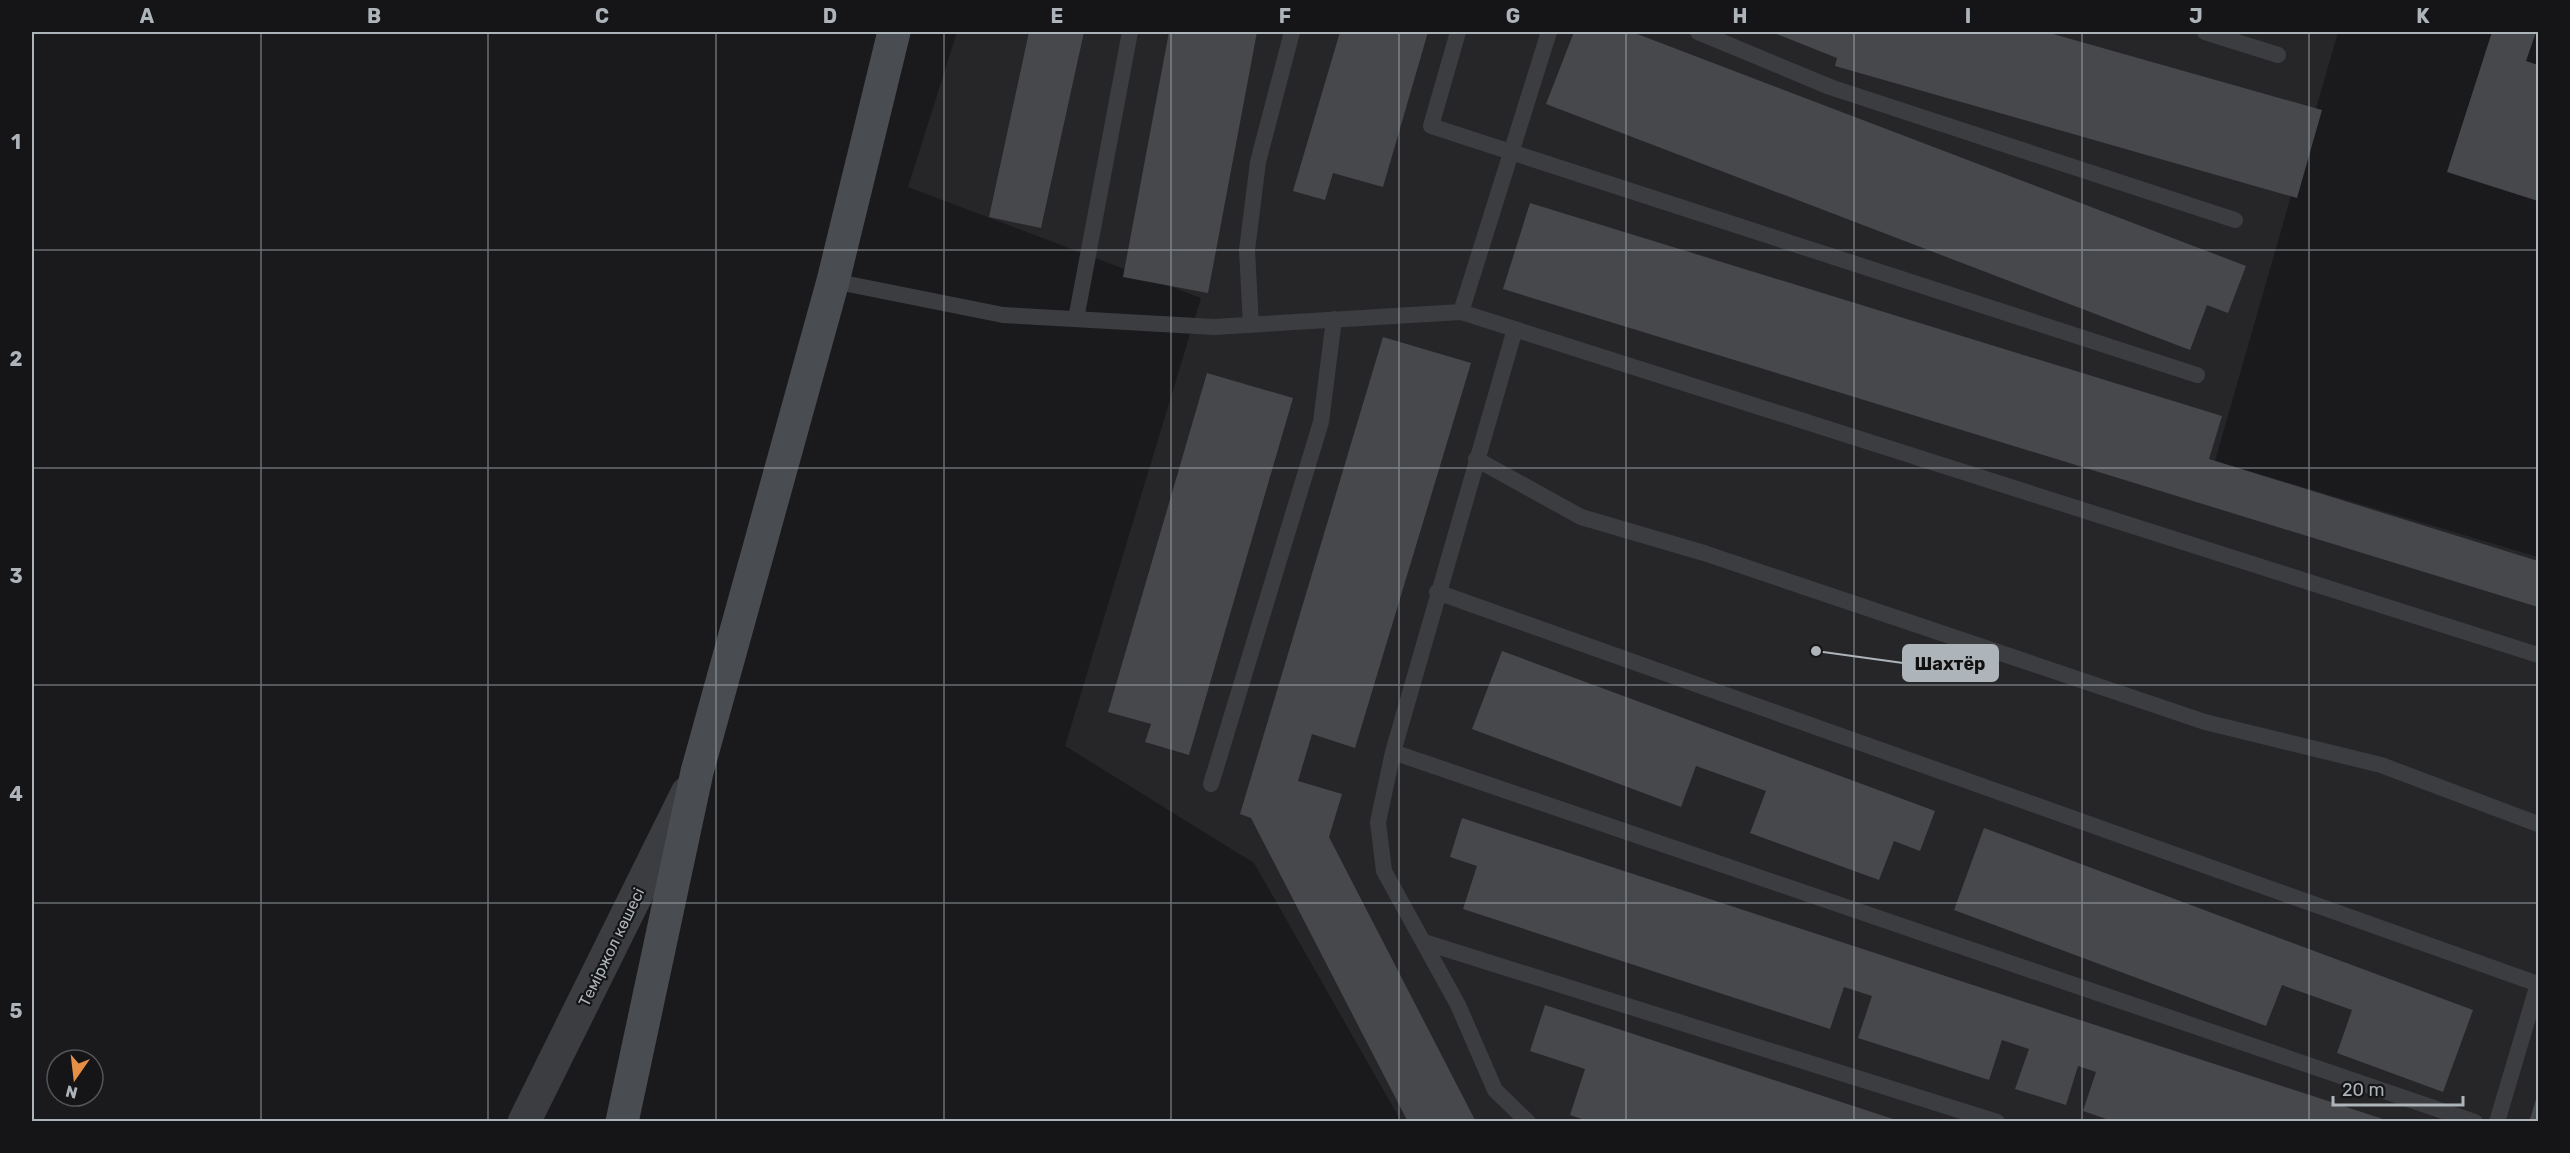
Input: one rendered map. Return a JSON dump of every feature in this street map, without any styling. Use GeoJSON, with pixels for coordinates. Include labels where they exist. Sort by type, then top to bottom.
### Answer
{"type":"FeatureCollection","features":[{"type":"Feature","properties":{"kind":"main road"},"geometry":{"type":"LineString","coordinates":[[622,1122],[697,772],[833,281],[894,32]]}},
{"type":"Feature","properties":{"kind":"street","name":"Теміржол көшесі"},"geometry":{"type":"LineString","coordinates":[[524,1122],[697,772]]}},
{"type":"Feature","properties":{"kind":"lane"},"geometry":{"type":"LineString","coordinates":[[1076,319],[1130,32]]}},
{"type":"Feature","properties":{"kind":"lane"},"geometry":{"type":"LineString","coordinates":[[1251,325],[1247,250],[1258,162],[1292,32]]}},
{"type":"Feature","properties":{"kind":"lane"},"geometry":{"type":"LineString","coordinates":[[1458,32],[1431,126],[2197,375]]}},
{"type":"Feature","properties":{"kind":"lane"},"geometry":{"type":"LineString","coordinates":[[1461,312],[1549,32]]}},
{"type":"Feature","properties":{"kind":"lane"},"geometry":{"type":"LineString","coordinates":[[1698,32],[1830,87],[2235,220]]}},
{"type":"Feature","properties":{"kind":"lane"},"geometry":{"type":"LineString","coordinates":[[2205,32],[2278,55]]}},
{"type":"Feature","properties":{"kind":"lane"},"geometry":{"type":"LineString","coordinates":[[833,281],[1003,315],[1214,327],[1461,312],[2538,654]]}},
{"type":"Feature","properties":{"kind":"lane"},"geometry":{"type":"LineString","coordinates":[[1211,783],[1321,422],[1334,319]]}},
{"type":"Feature","properties":{"kind":"lane"},"geometry":{"type":"LineString","coordinates":[[1515,329],[1437,592],[1393,752],[1378,822],[1384,871],[1458,1005],[1496,1090],[1528,1122]]}},
{"type":"Feature","properties":{"kind":"lane"},"geometry":{"type":"LineString","coordinates":[[1476,459],[1581,518],[1704,553],[2205,722],[2381,765],[2538,824]]}},
{"type":"Feature","properties":{"kind":"lane"},"geometry":{"type":"LineString","coordinates":[[1437,592],[2538,984],[2497,1122]]}},
{"type":"Feature","properties":{"kind":"lane"},"geometry":{"type":"LineString","coordinates":[[1393,752],[2475,1122]]}},
{"type":"Feature","properties":{"kind":"lane"},"geometry":{"type":"LineString","coordinates":[[1424,942],[1997,1122]]}},
{"type":"Feature","properties":{"kind":"shaded area"},"geometry":{"type":"Polygon","coordinates":[[[957,32],[2338,32],[2215,461],[2538,557],[2538,1121],[1401,1121],[1254,863],[1065,746],[1201,298],[908,187],[957,32]]]}},
{"type":"Feature","properties":{"kind":"building"},"geometry":{"type":"Polygon","coordinates":[[[1029,32],[1084,32],[1041,228],[989,217],[1029,32]]]}},
{"type":"Feature","properties":{"kind":"building"},"geometry":{"type":"Polygon","coordinates":[[[1169,32],[1257,32],[1208,293],[1123,277],[1169,32]]]}},
{"type":"Feature","properties":{"kind":"building"},"geometry":{"type":"Polygon","coordinates":[[[1340,32],[1428,32],[1383,187],[1333,173],[1325,200],[1293,191],[1340,32]]]}},
{"type":"Feature","properties":{"kind":"building"},"geometry":{"type":"Polygon","coordinates":[[[1574,32],[1632,32],[2246,266],[2228,313],[2207,305],[2190,350],[1546,104],[1574,32]]]}},
{"type":"Feature","properties":{"kind":"building"},"geometry":{"type":"Polygon","coordinates":[[[1772,32],[2046,32],[2322,110],[2297,198],[1835,66],[1837,58],[1772,32]]]}},
{"type":"Feature","properties":{"kind":"building"},"geometry":{"type":"Polygon","coordinates":[[[2492,32],[2536,32],[2526,61],[2538,65],[2538,201],[2447,172],[2492,32]]]}},
{"type":"Feature","properties":{"kind":"building"},"geometry":{"type":"Polygon","coordinates":[[[1530,203],[2222,416],[2209,459],[2538,561],[2538,607],[1503,289],[1530,203]]]}},
{"type":"Feature","properties":{"kind":"building"},"geometry":{"type":"Polygon","coordinates":[[[1383,337],[1471,363],[1355,748],[1312,734],[1298,781],[1342,794],[1329,837],[1476,1122],[1408,1122],[1251,818],[1240,814],[1383,337]]]}},
{"type":"Feature","properties":{"kind":"building"},"geometry":{"type":"Polygon","coordinates":[[[1207,373],[1293,398],[1189,755],[1145,742],[1151,724],[1108,712],[1207,373]]]}},
{"type":"Feature","properties":{"kind":"building"},"geometry":{"type":"Polygon","coordinates":[[[1502,651],[1935,811],[1920,851],[1894,841],[1879,880],[1750,833],[1766,791],[1696,766],[1681,807],[1472,729],[1502,651]]]}},
{"type":"Feature","properties":{"kind":"building"},"geometry":{"type":"Polygon","coordinates":[[[1462,818],[2389,1122],[2115,1122],[2083,1111],[2096,1072],[2078,1066],[2066,1105],[2015,1089],[2029,1049],[2002,1040],[1989,1080],[1858,1038],[1872,996],[1844,987],[1830,1029],[1463,909],[1477,866],[1450,857],[1462,818]]]}},
{"type":"Feature","properties":{"kind":"building"},"geometry":{"type":"Polygon","coordinates":[[[1984,828],[2473,1010],[2443,1092],[2337,1053],[2352,1010],[2282,985],[2266,1026],[1954,910],[1984,828]]]}},
{"type":"Feature","properties":{"kind":"building"},"geometry":{"type":"Polygon","coordinates":[[[1545,1005],[1899,1122],[1591,1122],[1570,1115],[1585,1069],[1530,1051],[1545,1005]]]}},
{"type":"Feature","properties":{"kind":"building"},"geometry":{"type":"Polygon","coordinates":[[[2538,1093],[2538,1122],[2529,1122],[2538,1093]]]}},
{"type":"Feature","properties":{"kind":"place","name":"Шахтёр"},"geometry":{"type":"Point","coordinates":[1816,651]}}]}
